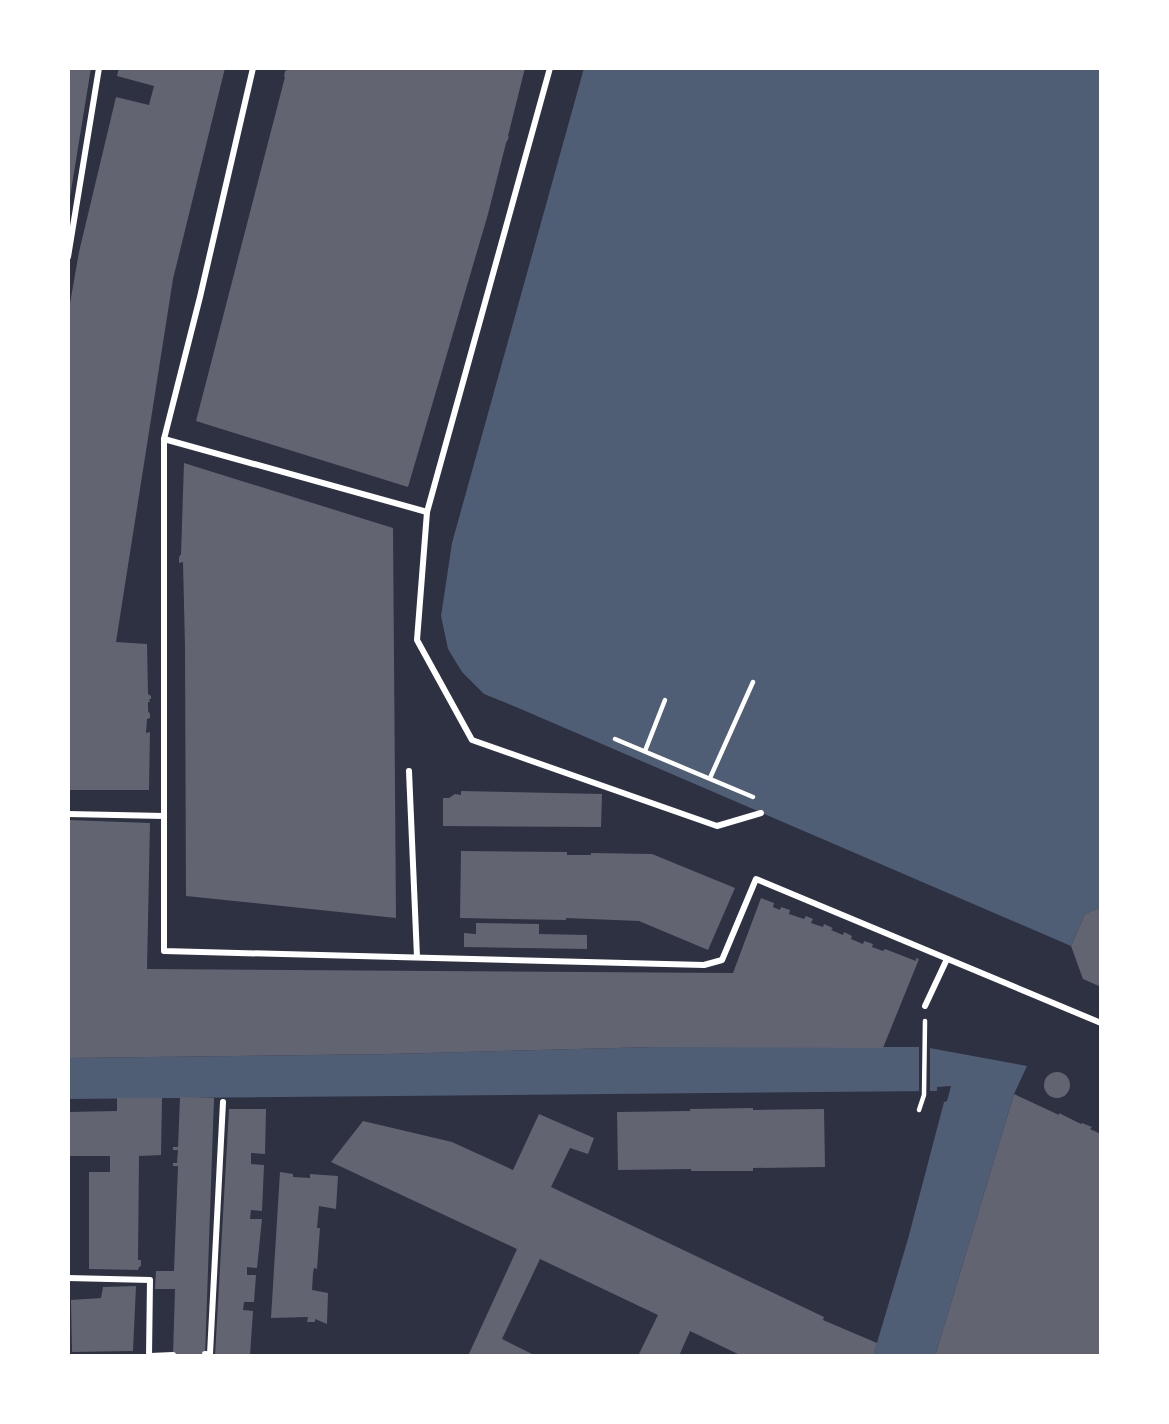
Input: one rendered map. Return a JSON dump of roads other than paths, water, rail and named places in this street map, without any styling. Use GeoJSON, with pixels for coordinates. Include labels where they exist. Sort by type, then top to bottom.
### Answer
{"type":"FeatureCollection","features":[{"type":"Feature","properties":{"kind":"street"},"geometry":{"type":"LineString","coordinates":[[68,257],[99,68]]}},
{"type":"Feature","properties":{"kind":"street"},"geometry":{"type":"LineString","coordinates":[[253,68],[164,439],[164,951],[704,965],[722,960],[756,879],[1101,1023]]}},
{"type":"Feature","properties":{"kind":"street"},"geometry":{"type":"LineString","coordinates":[[550,68],[427,512],[417,640],[472,740],[717,826],[761,813]]}},
{"type":"Feature","properties":{"kind":"street"},"geometry":{"type":"LineString","coordinates":[[164,439],[427,512]]}},
{"type":"Feature","properties":{"kind":"street"},"geometry":{"type":"LineString","coordinates":[[409,771],[417,957]]}},
{"type":"Feature","properties":{"kind":"street"},"geometry":{"type":"LineString","coordinates":[[68,814],[164,816]]}},
{"type":"Feature","properties":{"kind":"street"},"geometry":{"type":"LineString","coordinates":[[925,1006],[947,959]]}},
{"type":"Feature","properties":{"kind":"street"},"geometry":{"type":"LineString","coordinates":[[205,1354],[210,1354],[223,1102]]}},
{"type":"Feature","properties":{"kind":"street"},"geometry":{"type":"LineString","coordinates":[[68,1278],[150,1280],[150,1356],[173,1355]]}},
{"type":"Feature","properties":{"kind":"water"},"geometry":{"type":"Polygon","coordinates":[[[584,68],[1101,68],[1101,907],[1085,914],[1071,946],[484,694],[462,672],[448,649],[441,616],[452,543],[584,68]]]}},
{"type":"Feature","properties":{"kind":"water"},"geometry":{"type":"Polygon","coordinates":[[[655,1047],[924,1047],[1027,1066],[1014,1094],[935,1356],[873,1356],[908,1239],[944,1102],[947,1101],[951,1086],[937,1087],[937,1091],[68,1099],[68,1058],[655,1047]]]}}]}
